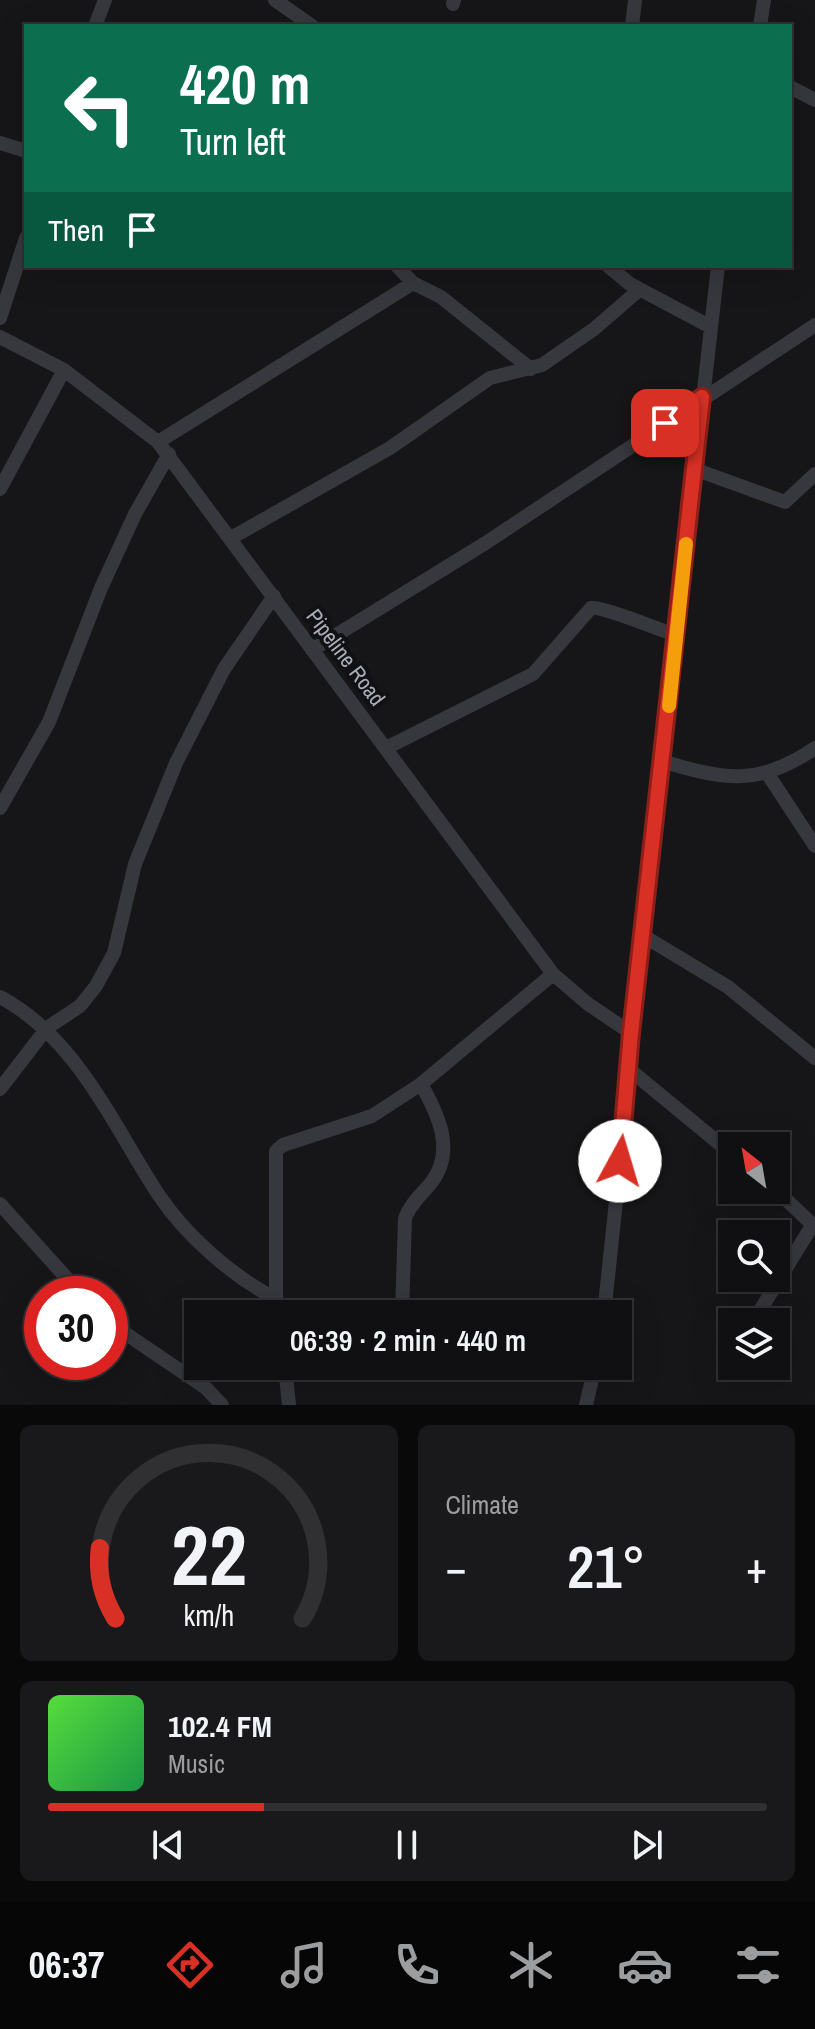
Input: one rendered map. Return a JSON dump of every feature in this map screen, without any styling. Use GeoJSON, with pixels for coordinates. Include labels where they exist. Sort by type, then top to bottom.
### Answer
{"type":"FeatureCollection","features":[{"type":"Feature","properties":{"kind":"street"},"geometry":{"type":"LineString","coordinates":[[96,24],[105,0]]}},
{"type":"Feature","properties":{"kind":"street"},"geometry":{"type":"LineString","coordinates":[[275,0],[309,24]]}},
{"type":"Feature","properties":{"kind":"street"},"geometry":{"type":"LineString","coordinates":[[632,24],[635,0]]}},
{"type":"Feature","properties":{"kind":"street"},"geometry":{"type":"LineString","coordinates":[[760,24],[764,0]]}},
{"type":"Feature","properties":{"kind":"street"},"geometry":{"type":"LineString","coordinates":[[792,88],[815,100]]}},
{"type":"Feature","properties":{"kind":"street"},"geometry":{"type":"LineString","coordinates":[[0,143],[24,150]]}},
{"type":"Feature","properties":{"kind":"street"},"geometry":{"type":"LineString","coordinates":[[0,318],[24,244]]}},
{"type":"Feature","properties":{"kind":"street"},"geometry":{"type":"LineString","coordinates":[[399,268],[413,283],[441,297],[531,369]]}},
{"type":"Feature","properties":{"kind":"street"},"geometry":{"type":"LineString","coordinates":[[611,268],[639,290],[711,327]]}},
{"type":"Feature","properties":{"kind":"street"},"geometry":{"type":"LineString","coordinates":[[605,1300],[630,1070],[631,1033],[718,268]]}},
{"type":"Feature","properties":{"kind":"street"},"geometry":{"type":"LineString","coordinates":[[158,442],[413,283]]}},
{"type":"Feature","properties":{"kind":"street"},"geometry":{"type":"LineString","coordinates":[[231,538],[390,448],[501,373],[531,369],[554,358],[639,290]]}},
{"type":"Feature","properties":{"kind":"street"},"geometry":{"type":"LineString","coordinates":[[312,650],[484,544],[815,325]]}},
{"type":"Feature","properties":{"kind":"street","name":"Pipeline Road"},"geometry":{"type":"LineString","coordinates":[[0,337],[64,370],[158,442],[169,454],[553,974],[588,1004],[631,1033]]}},
{"type":"Feature","properties":{"kind":"street"},"geometry":{"type":"LineString","coordinates":[[501,373],[508,348]]}},
{"type":"Feature","properties":{"kind":"street"},"geometry":{"type":"LineString","coordinates":[[0,489],[64,370]]}},
{"type":"Feature","properties":{"kind":"street"},"geometry":{"type":"LineString","coordinates":[[0,808],[49,722],[95,602],[135,514],[169,454]]}},
{"type":"Feature","properties":{"kind":"street"},"geometry":{"type":"LineString","coordinates":[[694,469],[785,502],[815,474]]}},
{"type":"Feature","properties":{"kind":"street"},"geometry":{"type":"LineString","coordinates":[[0,1089],[47,1028],[80,1006],[114,953],[135,864],[176,763],[224,669],[274,596]]}},
{"type":"Feature","properties":{"kind":"street"},"geometry":{"type":"LineString","coordinates":[[386,748],[533,674],[591,608],[599,606],[629,621],[676,635]]}},
{"type":"Feature","properties":{"kind":"street"},"geometry":{"type":"LineString","coordinates":[[662,761],[732,779],[767,773],[815,748]]}},
{"type":"Feature","properties":{"kind":"street"},"geometry":{"type":"LineString","coordinates":[[767,773],[815,846]]}},
{"type":"Feature","properties":{"kind":"street"},"geometry":{"type":"LineString","coordinates":[[642,935],[728,987],[815,1058]]}},
{"type":"Feature","properties":{"kind":"street"},"geometry":{"type":"LineString","coordinates":[[277,1300],[276,1151],[283,1145],[372,1116],[421,1084],[553,974]]}},
{"type":"Feature","properties":{"kind":"street"},"geometry":{"type":"LineString","coordinates":[[0,997],[47,1028],[160,1197],[188,1230],[269,1300]]}},
{"type":"Feature","properties":{"kind":"street"},"geometry":{"type":"LineString","coordinates":[[630,1070],[718,1142]]}},
{"type":"Feature","properties":{"kind":"street"},"geometry":{"type":"LineString","coordinates":[[402,1300],[405,1218],[409,1207],[434,1179],[445,1153],[444,1136],[421,1084]]}},
{"type":"Feature","properties":{"kind":"street"},"geometry":{"type":"LineString","coordinates":[[762,1308],[814,1225],[790,1203]]}},
{"type":"Feature","properties":{"kind":"street"},"geometry":{"type":"LineString","coordinates":[[0,1204],[65,1276]]}},
{"type":"Feature","properties":{"kind":"street"},"geometry":{"type":"LineString","coordinates":[[128,1335],[206,1388],[222,1405]]}},
{"type":"Feature","properties":{"kind":"street"},"geometry":{"type":"LineString","coordinates":[[286,1380],[289,1405]]}},
{"type":"Feature","properties":{"kind":"street"},"geometry":{"type":"LineString","coordinates":[[586,1405],[592,1380]]}},
{"type":"Feature","properties":{"kind":"slow traffic"},"geometry":{"type":"LineString","coordinates":[[669,706],[686,544]]}},
{"type":"Feature","properties":{"kind":"route"},"geometry":{"type":"LineString","coordinates":[[620,1161],[631,1033],[702,397],[665,423]]}}]}
